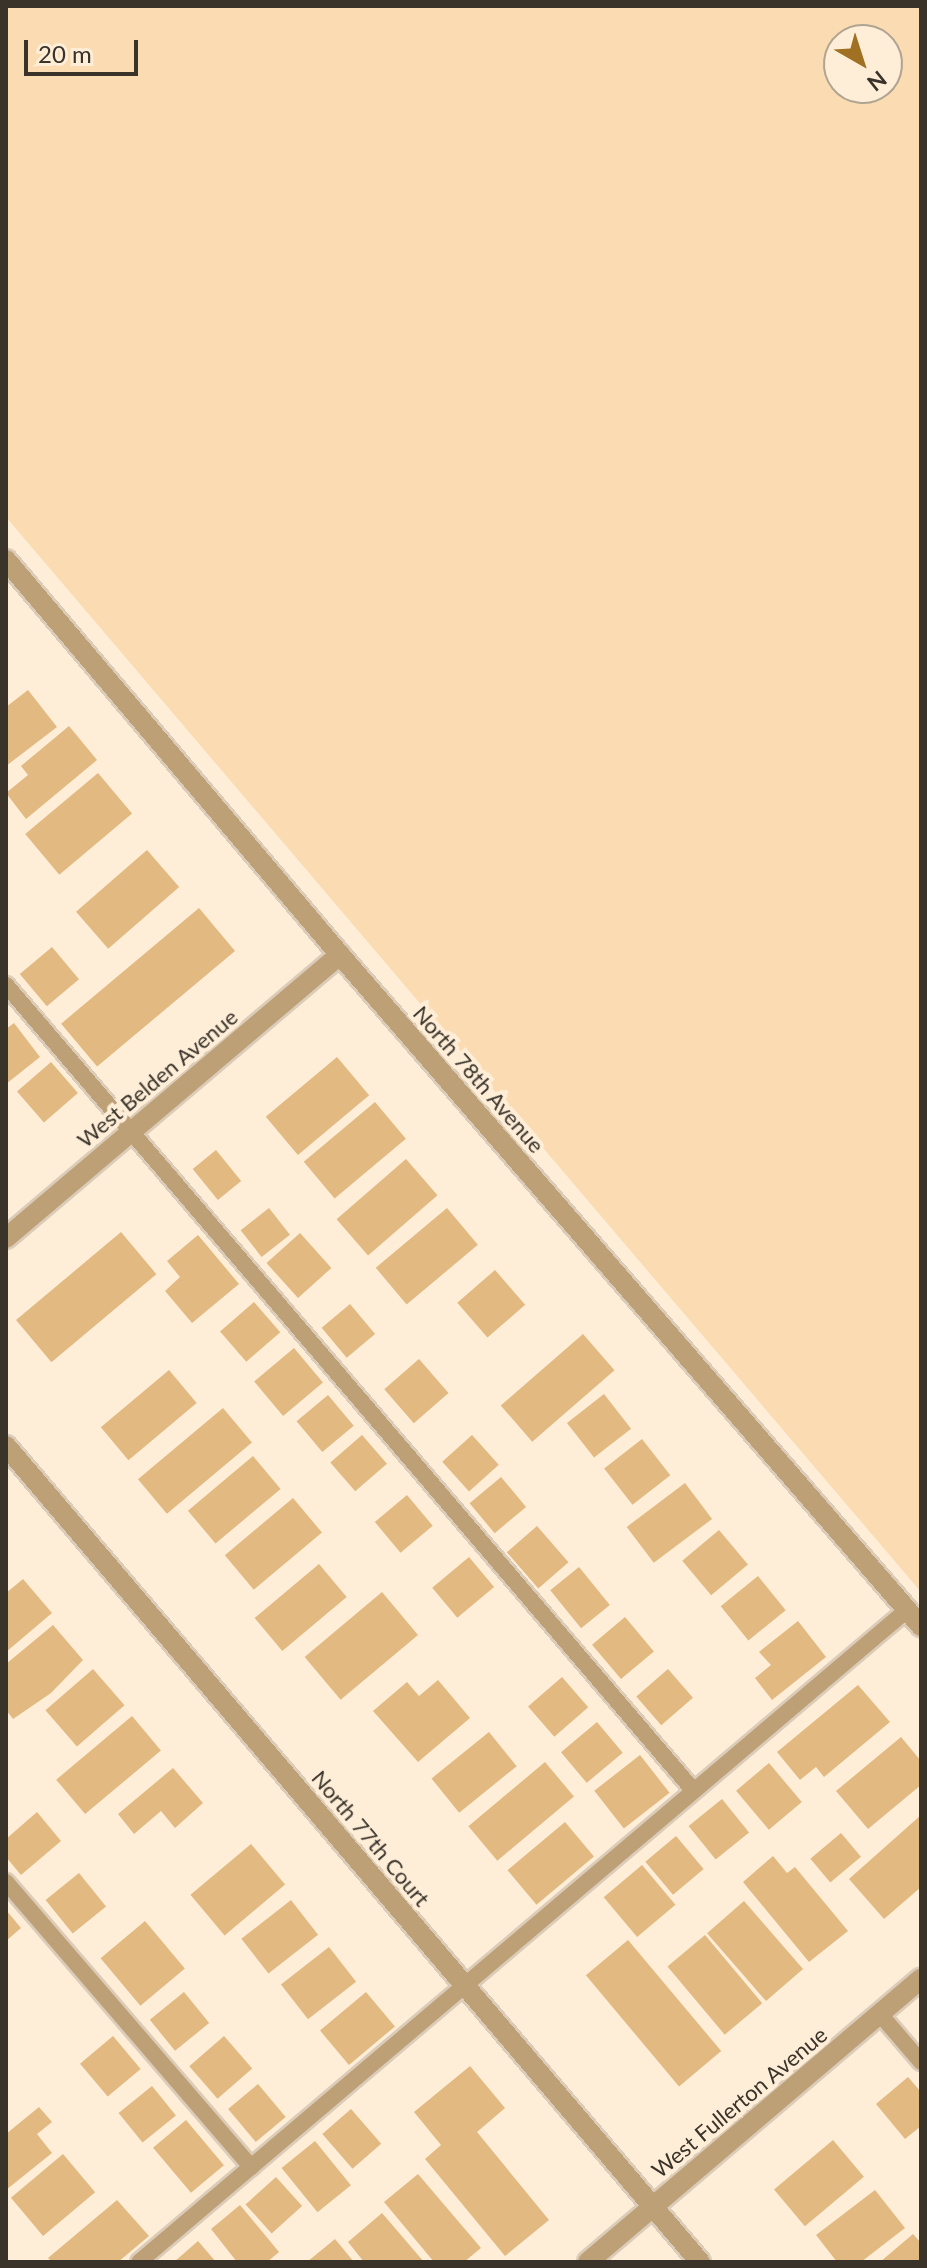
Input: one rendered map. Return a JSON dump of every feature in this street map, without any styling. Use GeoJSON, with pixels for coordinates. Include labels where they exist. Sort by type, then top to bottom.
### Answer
{"type":"FeatureCollection","features":[{"type":"Feature","properties":{"kind":"street","name":"North 78th Avenue"},"geometry":{"type":"LineString","coordinates":[[6,560],[340,955],[921,1626]]}},
{"type":"Feature","properties":{"kind":"street","name":"West Belden Avenue"},"geometry":{"type":"LineString","coordinates":[[6,1238],[340,955]]}},
{"type":"Feature","properties":{"kind":"street","name":"North 77th Court"},"geometry":{"type":"LineString","coordinates":[[6,1446],[700,2262]]}},
{"type":"Feature","properties":{"kind":"street","name":"West Fullerton Avenue"},"geometry":{"type":"LineString","coordinates":[[588,2262],[921,1979]]}},
{"type":"Feature","properties":{"kind":"lane"},"geometry":{"type":"LineString","coordinates":[[6,985],[693,1790]]}},
{"type":"Feature","properties":{"kind":"lane"},"geometry":{"type":"LineString","coordinates":[[139,2262],[907,1610]]}},
{"type":"Feature","properties":{"kind":"lane"},"geometry":{"type":"LineString","coordinates":[[6,1882],[251,2167]]}},
{"type":"Feature","properties":{"kind":"lane"},"geometry":{"type":"LineString","coordinates":[[880,2014],[921,2062]]}},
{"type":"Feature","properties":{"kind":"shaded area"},"geometry":{"type":"Polygon","coordinates":[[[6,6],[921,6],[921,1592],[6,517],[6,6]]]}},
{"type":"Feature","properties":{"kind":"building"},"geometry":{"type":"Polygon","coordinates":[[[28,690],[57,727],[6,766],[6,707],[28,690]]]}},
{"type":"Feature","properties":{"kind":"building"},"geometry":{"type":"Polygon","coordinates":[[[69,726],[97,760],[26,819],[6,793],[28,775],[21,766],[69,726]]]}},
{"type":"Feature","properties":{"kind":"building"},"geometry":{"type":"Polygon","coordinates":[[[98,773],[132,814],[59,875],[25,834],[98,773]]]}},
{"type":"Feature","properties":{"kind":"building"},"geometry":{"type":"Polygon","coordinates":[[[147,850],[179,887],[108,949],[76,912],[147,850]]]}},
{"type":"Feature","properties":{"kind":"building"},"geometry":{"type":"Polygon","coordinates":[[[199,908],[235,951],[97,1067],[61,1024],[199,908]]]}},
{"type":"Feature","properties":{"kind":"building"},"geometry":{"type":"Polygon","coordinates":[[[52,947],[79,979],[47,1006],[20,974],[52,947]]]}},
{"type":"Feature","properties":{"kind":"building"},"geometry":{"type":"Polygon","coordinates":[[[14,1023],[40,1057],[6,1084],[6,1029],[14,1023]]]}},
{"type":"Feature","properties":{"kind":"building"},"geometry":{"type":"Polygon","coordinates":[[[337,1057],[369,1095],[298,1155],[266,1117],[337,1057]]]}},
{"type":"Feature","properties":{"kind":"building"},"geometry":{"type":"Polygon","coordinates":[[[51,1062],[78,1093],[44,1122],[17,1092],[51,1062]]]}},
{"type":"Feature","properties":{"kind":"building"},"geometry":{"type":"Polygon","coordinates":[[[375,1102],[406,1139],[335,1199],[304,1162],[375,1102]]]}},
{"type":"Feature","properties":{"kind":"building"},"geometry":{"type":"Polygon","coordinates":[[[216,1150],[241,1181],[218,1200],[193,1169],[216,1150]]]}},
{"type":"Feature","properties":{"kind":"building"},"geometry":{"type":"Polygon","coordinates":[[[406,1159],[437,1195],[368,1256],[337,1219],[406,1159]]]}},
{"type":"Feature","properties":{"kind":"building"},"geometry":{"type":"Polygon","coordinates":[[[269,1208],[290,1235],[262,1257],[241,1230],[269,1208]]]}},
{"type":"Feature","properties":{"kind":"building"},"geometry":{"type":"Polygon","coordinates":[[[447,1208],[478,1245],[407,1305],[376,1268],[447,1208]]]}},
{"type":"Feature","properties":{"kind":"building"},"geometry":{"type":"Polygon","coordinates":[[[121,1232],[156,1274],[51,1362],[16,1320],[121,1232]]]}},
{"type":"Feature","properties":{"kind":"building"},"geometry":{"type":"Polygon","coordinates":[[[300,1233],[331,1268],[298,1298],[267,1263],[300,1233]]]}},
{"type":"Feature","properties":{"kind":"building"},"geometry":{"type":"Polygon","coordinates":[[[198,1235],[239,1284],[192,1323],[165,1291],[180,1277],[167,1261],[198,1235]]]}},
{"type":"Feature","properties":{"kind":"building"},"geometry":{"type":"Polygon","coordinates":[[[495,1270],[525,1305],[487,1338],[457,1303],[495,1270]]]}},
{"type":"Feature","properties":{"kind":"building"},"geometry":{"type":"Polygon","coordinates":[[[254,1302],[280,1332],[246,1362],[220,1332],[254,1302]]]}},
{"type":"Feature","properties":{"kind":"building"},"geometry":{"type":"Polygon","coordinates":[[[350,1304],[375,1334],[347,1358],[322,1328],[350,1304]]]}},
{"type":"Feature","properties":{"kind":"building"},"geometry":{"type":"Polygon","coordinates":[[[583,1334],[614,1370],[532,1442],[501,1406],[583,1334]]]}},
{"type":"Feature","properties":{"kind":"building"},"geometry":{"type":"Polygon","coordinates":[[[294,1348],[323,1382],[283,1416],[254,1381],[294,1348]]]}},
{"type":"Feature","properties":{"kind":"building"},"geometry":{"type":"Polygon","coordinates":[[[419,1359],[449,1393],[414,1423],[384,1389],[419,1359]]]}},
{"type":"Feature","properties":{"kind":"building"},"geometry":{"type":"Polygon","coordinates":[[[169,1370],[197,1403],[128,1460],[101,1427],[169,1370]]]}},
{"type":"Feature","properties":{"kind":"building"},"geometry":{"type":"Polygon","coordinates":[[[604,1394],[631,1429],[594,1458],[567,1423],[604,1394]]]}},
{"type":"Feature","properties":{"kind":"building"},"geometry":{"type":"Polygon","coordinates":[[[328,1395],[354,1426],[322,1452],[297,1421],[328,1395]]]}},
{"type":"Feature","properties":{"kind":"building"},"geometry":{"type":"Polygon","coordinates":[[[223,1408],[252,1442],[167,1514],[138,1479],[223,1408]]]}},
{"type":"Feature","properties":{"kind":"building"},"geometry":{"type":"Polygon","coordinates":[[[362,1435],[387,1464],[355,1491],[330,1463],[362,1435]]]}},
{"type":"Feature","properties":{"kind":"building"},"geometry":{"type":"Polygon","coordinates":[[[472,1435],[499,1465],[469,1491],[442,1462],[472,1435]]]}},
{"type":"Feature","properties":{"kind":"building"},"geometry":{"type":"Polygon","coordinates":[[[642,1439],[670,1475],[632,1505],[604,1469],[642,1439]]]}},
{"type":"Feature","properties":{"kind":"building"},"geometry":{"type":"Polygon","coordinates":[[[253,1456],[281,1489],[216,1544],[188,1511],[253,1456]]]}},
{"type":"Feature","properties":{"kind":"building"},"geometry":{"type":"Polygon","coordinates":[[[501,1477],[526,1507],[495,1533],[470,1503],[501,1477]]]}},
{"type":"Feature","properties":{"kind":"building"},"geometry":{"type":"Polygon","coordinates":[[[685,1483],[712,1519],[654,1563],[627,1527],[685,1483]]]}},
{"type":"Feature","properties":{"kind":"building"},"geometry":{"type":"Polygon","coordinates":[[[407,1495],[433,1526],[401,1553],[375,1522],[407,1495]]]}},
{"type":"Feature","properties":{"kind":"building"},"geometry":{"type":"Polygon","coordinates":[[[293,1498],[322,1532],[254,1590],[225,1555],[293,1498]]]}},
{"type":"Feature","properties":{"kind":"building"},"geometry":{"type":"Polygon","coordinates":[[[537,1526],[568,1562],[538,1588],[507,1552],[537,1526]]]}},
{"type":"Feature","properties":{"kind":"building"},"geometry":{"type":"Polygon","coordinates":[[[719,1530],[748,1564],[711,1595],[682,1561],[719,1530]]]}},
{"type":"Feature","properties":{"kind":"building"},"geometry":{"type":"Polygon","coordinates":[[[469,1557],[494,1587],[457,1618],[432,1588],[469,1557]]]}},
{"type":"Feature","properties":{"kind":"building"},"geometry":{"type":"Polygon","coordinates":[[[319,1564],[347,1597],[282,1651],[255,1618],[319,1564]]]}},
{"type":"Feature","properties":{"kind":"building"},"geometry":{"type":"Polygon","coordinates":[[[579,1567],[610,1605],[581,1628],[550,1590],[579,1567]]]}},
{"type":"Feature","properties":{"kind":"building"},"geometry":{"type":"Polygon","coordinates":[[[758,1576],[786,1610],[748,1640],[721,1606],[758,1576]]]}},
{"type":"Feature","properties":{"kind":"building"},"geometry":{"type":"Polygon","coordinates":[[[23,1579],[52,1613],[6,1652],[6,1593],[23,1579]]]}},
{"type":"Feature","properties":{"kind":"building"},"geometry":{"type":"Polygon","coordinates":[[[382,1592],[418,1635],[341,1700],[305,1657],[382,1592]]]}},
{"type":"Feature","properties":{"kind":"building"},"geometry":{"type":"Polygon","coordinates":[[[625,1617],[654,1651],[621,1679],[592,1645],[625,1617]]]}},
{"type":"Feature","properties":{"kind":"building"},"geometry":{"type":"Polygon","coordinates":[[[798,1621],[826,1657],[772,1700],[755,1678],[771,1665],[759,1652],[798,1621]]]}},
{"type":"Feature","properties":{"kind":"building"},"geometry":{"type":"Polygon","coordinates":[[[53,1625],[83,1660],[51,1693],[13,1719],[6,1710],[6,1664],[53,1625]]]}},
{"type":"Feature","properties":{"kind":"building"},"geometry":{"type":"Polygon","coordinates":[[[93,1669],[124,1705],[77,1747],[45,1710],[93,1669]]]}},
{"type":"Feature","properties":{"kind":"building"},"geometry":{"type":"Polygon","coordinates":[[[668,1669],[693,1698],[661,1725],[636,1697],[668,1669]]]}},
{"type":"Feature","properties":{"kind":"building"},"geometry":{"type":"Polygon","coordinates":[[[562,1677],[588,1707],[554,1737],[528,1707],[562,1677]]]}},
{"type":"Feature","properties":{"kind":"building"},"geometry":{"type":"Polygon","coordinates":[[[438,1680],[470,1718],[418,1762],[373,1711],[407,1682],[419,1696],[438,1680]]]}},
{"type":"Feature","properties":{"kind":"building"},"geometry":{"type":"Polygon","coordinates":[[[858,1685],[890,1722],[824,1777],[816,1767],[800,1780],[777,1752],[858,1685]]]}},
{"type":"Feature","properties":{"kind":"building"},"geometry":{"type":"Polygon","coordinates":[[[132,1716],[161,1750],[85,1814],[56,1780],[132,1716]]]}},
{"type":"Feature","properties":{"kind":"building"},"geometry":{"type":"Polygon","coordinates":[[[597,1722],[623,1753],[587,1783],[561,1752],[597,1722]]]}},
{"type":"Feature","properties":{"kind":"building"},"geometry":{"type":"Polygon","coordinates":[[[489,1732],[517,1766],[459,1813],[431,1779],[489,1732]]]}},
{"type":"Feature","properties":{"kind":"building"},"geometry":{"type":"Polygon","coordinates":[[[901,1737],[921,1761],[921,1785],[868,1829],[836,1791],[901,1737]]]}},
{"type":"Feature","properties":{"kind":"building"},"geometry":{"type":"Polygon","coordinates":[[[640,1755],[670,1793],[624,1829],[594,1791],[640,1755]]]}},
{"type":"Feature","properties":{"kind":"building"},"geometry":{"type":"Polygon","coordinates":[[[545,1762],[574,1796],[497,1861],[468,1826],[545,1762]]]}},
{"type":"Feature","properties":{"kind":"building"},"geometry":{"type":"Polygon","coordinates":[[[769,1763],[802,1802],[769,1830],[736,1791],[769,1763]]]}},
{"type":"Feature","properties":{"kind":"building"},"geometry":{"type":"Polygon","coordinates":[[[173,1768],[203,1803],[175,1828],[161,1811],[134,1834],[118,1814],[173,1768]]]}},
{"type":"Feature","properties":{"kind":"building"},"geometry":{"type":"Polygon","coordinates":[[[722,1799],[749,1832],[716,1859],[689,1826],[722,1799]]]}},
{"type":"Feature","properties":{"kind":"building"},"geometry":{"type":"Polygon","coordinates":[[[37,1812],[61,1841],[21,1875],[6,1857],[6,1839],[37,1812]]]}},
{"type":"Feature","properties":{"kind":"building"},"geometry":{"type":"Polygon","coordinates":[[[921,1815],[921,1887],[884,1919],[849,1879],[921,1815]]]}},
{"type":"Feature","properties":{"kind":"building"},"geometry":{"type":"Polygon","coordinates":[[[565,1822],[594,1856],[536,1905],[508,1870],[565,1822]]]}},
{"type":"Feature","properties":{"kind":"building"},"geometry":{"type":"Polygon","coordinates":[[[841,1833],[861,1857],[830,1882],[810,1859],[841,1833]]]}},
{"type":"Feature","properties":{"kind":"building"},"geometry":{"type":"Polygon","coordinates":[[[676,1836],[704,1869],[673,1895],[645,1862],[676,1836]]]}},
{"type":"Feature","properties":{"kind":"building"},"geometry":{"type":"Polygon","coordinates":[[[251,1844],[285,1885],[225,1935],[190,1895],[251,1844]]]}},
{"type":"Feature","properties":{"kind":"building"},"geometry":{"type":"Polygon","coordinates":[[[773,1856],[787,1873],[795,1867],[848,1931],[809,1962],[743,1882],[773,1856]]]}},
{"type":"Feature","properties":{"kind":"building"},"geometry":{"type":"Polygon","coordinates":[[[642,1865],[675,1905],[637,1937],[604,1897],[642,1865]]]}},
{"type":"Feature","properties":{"kind":"building"},"geometry":{"type":"Polygon","coordinates":[[[79,1873],[106,1906],[73,1933],[46,1900],[79,1873]]]}},
{"type":"Feature","properties":{"kind":"building"},"geometry":{"type":"Polygon","coordinates":[[[291,1900],[318,1935],[268,1973],[241,1939],[291,1900]]]}},
{"type":"Feature","properties":{"kind":"building"},"geometry":{"type":"Polygon","coordinates":[[[744,1901],[803,1969],[766,2001],[707,1933],[744,1901]]]}},
{"type":"Feature","properties":{"kind":"building"},"geometry":{"type":"Polygon","coordinates":[[[6,1910],[21,1928],[6,1941],[6,1910]]]}},
{"type":"Feature","properties":{"kind":"building"},"geometry":{"type":"Polygon","coordinates":[[[145,1921],[185,1968],[140,2006],[101,1958],[145,1921]]]}},
{"type":"Feature","properties":{"kind":"building"},"geometry":{"type":"Polygon","coordinates":[[[705,1935],[762,2003],[725,2035],[667,1966],[705,1935]]]}},
{"type":"Feature","properties":{"kind":"building"},"geometry":{"type":"Polygon","coordinates":[[[628,1940],[721,2051],[679,2086],[586,1975],[628,1940]]]}},
{"type":"Feature","properties":{"kind":"building"},"geometry":{"type":"Polygon","coordinates":[[[329,1947],[356,1982],[308,2019],[281,1985],[329,1947]]]}},
{"type":"Feature","properties":{"kind":"building"},"geometry":{"type":"Polygon","coordinates":[[[184,1992],[209,2023],[175,2051],[150,2020],[184,1992]]]}},
{"type":"Feature","properties":{"kind":"building"},"geometry":{"type":"Polygon","coordinates":[[[366,1992],[395,2026],[349,2065],[320,2031],[366,1992]]]}},
{"type":"Feature","properties":{"kind":"building"},"geometry":{"type":"Polygon","coordinates":[[[113,2036],[141,2069],[108,2097],[80,2064],[113,2036]]]}},
{"type":"Feature","properties":{"kind":"building"},"geometry":{"type":"Polygon","coordinates":[[[224,2036],[252,2068],[217,2099],[189,2066],[224,2036]]]}},
{"type":"Feature","properties":{"kind":"building"},"geometry":{"type":"Polygon","coordinates":[[[470,2066],[505,2108],[477,2132],[549,2220],[505,2256],[425,2159],[441,2145],[414,2112],[470,2066]]]}},
{"type":"Feature","properties":{"kind":"building"},"geometry":{"type":"Polygon","coordinates":[[[908,2077],[921,2092],[921,2126],[905,2139],[876,2104],[908,2077]]]}},
{"type":"Feature","properties":{"kind":"building"},"geometry":{"type":"Polygon","coordinates":[[[258,2084],[286,2117],[256,2142],[228,2109],[258,2084]]]}},
{"type":"Feature","properties":{"kind":"building"},"geometry":{"type":"Polygon","coordinates":[[[152,2086],[176,2116],[142,2143],[119,2113],[152,2086]]]}},
{"type":"Feature","properties":{"kind":"building"},"geometry":{"type":"Polygon","coordinates":[[[39,2107],[52,2122],[37,2134],[52,2153],[6,2190],[6,2134],[39,2107]]]}},
{"type":"Feature","properties":{"kind":"building"},"geometry":{"type":"Polygon","coordinates":[[[351,2109],[381,2144],[352,2169],[322,2134],[351,2109]]]}},
{"type":"Feature","properties":{"kind":"building"},"geometry":{"type":"Polygon","coordinates":[[[186,2120],[224,2165],[191,2193],[153,2148],[186,2120]]]}},
{"type":"Feature","properties":{"kind":"building"},"geometry":{"type":"Polygon","coordinates":[[[833,2140],[864,2177],[805,2226],[774,2189],[833,2140]]]}},
{"type":"Feature","properties":{"kind":"building"},"geometry":{"type":"Polygon","coordinates":[[[315,2141],[351,2185],[317,2212],[282,2168],[315,2141]]]}},
{"type":"Feature","properties":{"kind":"building"},"geometry":{"type":"Polygon","coordinates":[[[63,2154],[95,2192],[43,2236],[11,2198],[63,2154]]]}},
{"type":"Feature","properties":{"kind":"building"},"geometry":{"type":"Polygon","coordinates":[[[418,2174],[481,2248],[464,2262],[434,2262],[384,2202],[418,2174]]]}},
{"type":"Feature","properties":{"kind":"building"},"geometry":{"type":"Polygon","coordinates":[[[276,2177],[302,2206],[272,2233],[246,2204],[276,2177]]]}},
{"type":"Feature","properties":{"kind":"building"},"geometry":{"type":"Polygon","coordinates":[[[875,2190],[905,2228],[861,2262],[837,2262],[816,2235],[875,2190]]]}},
{"type":"Feature","properties":{"kind":"building"},"geometry":{"type":"Polygon","coordinates":[[[117,2200],[149,2236],[118,2262],[52,2262],[48,2258],[117,2200]]]}},
{"type":"Feature","properties":{"kind":"building"},"geometry":{"type":"Polygon","coordinates":[[[240,2205],[279,2252],[267,2262],[237,2262],[211,2229],[240,2205]]]}},
{"type":"Feature","properties":{"kind":"building"},"geometry":{"type":"Polygon","coordinates":[[[382,2213],[424,2262],[364,2262],[348,2242],[382,2213]]]}},
{"type":"Feature","properties":{"kind":"building"},"geometry":{"type":"Polygon","coordinates":[[[913,2234],[921,2243],[921,2262],[880,2262],[913,2234]]]}},
{"type":"Feature","properties":{"kind":"building"},"geometry":{"type":"Polygon","coordinates":[[[335,2239],[354,2262],[307,2262],[335,2239]]]}},
{"type":"Feature","properties":{"kind":"building"},"geometry":{"type":"Polygon","coordinates":[[[198,2241],[216,2262],[174,2262],[198,2241]]]}}]}
